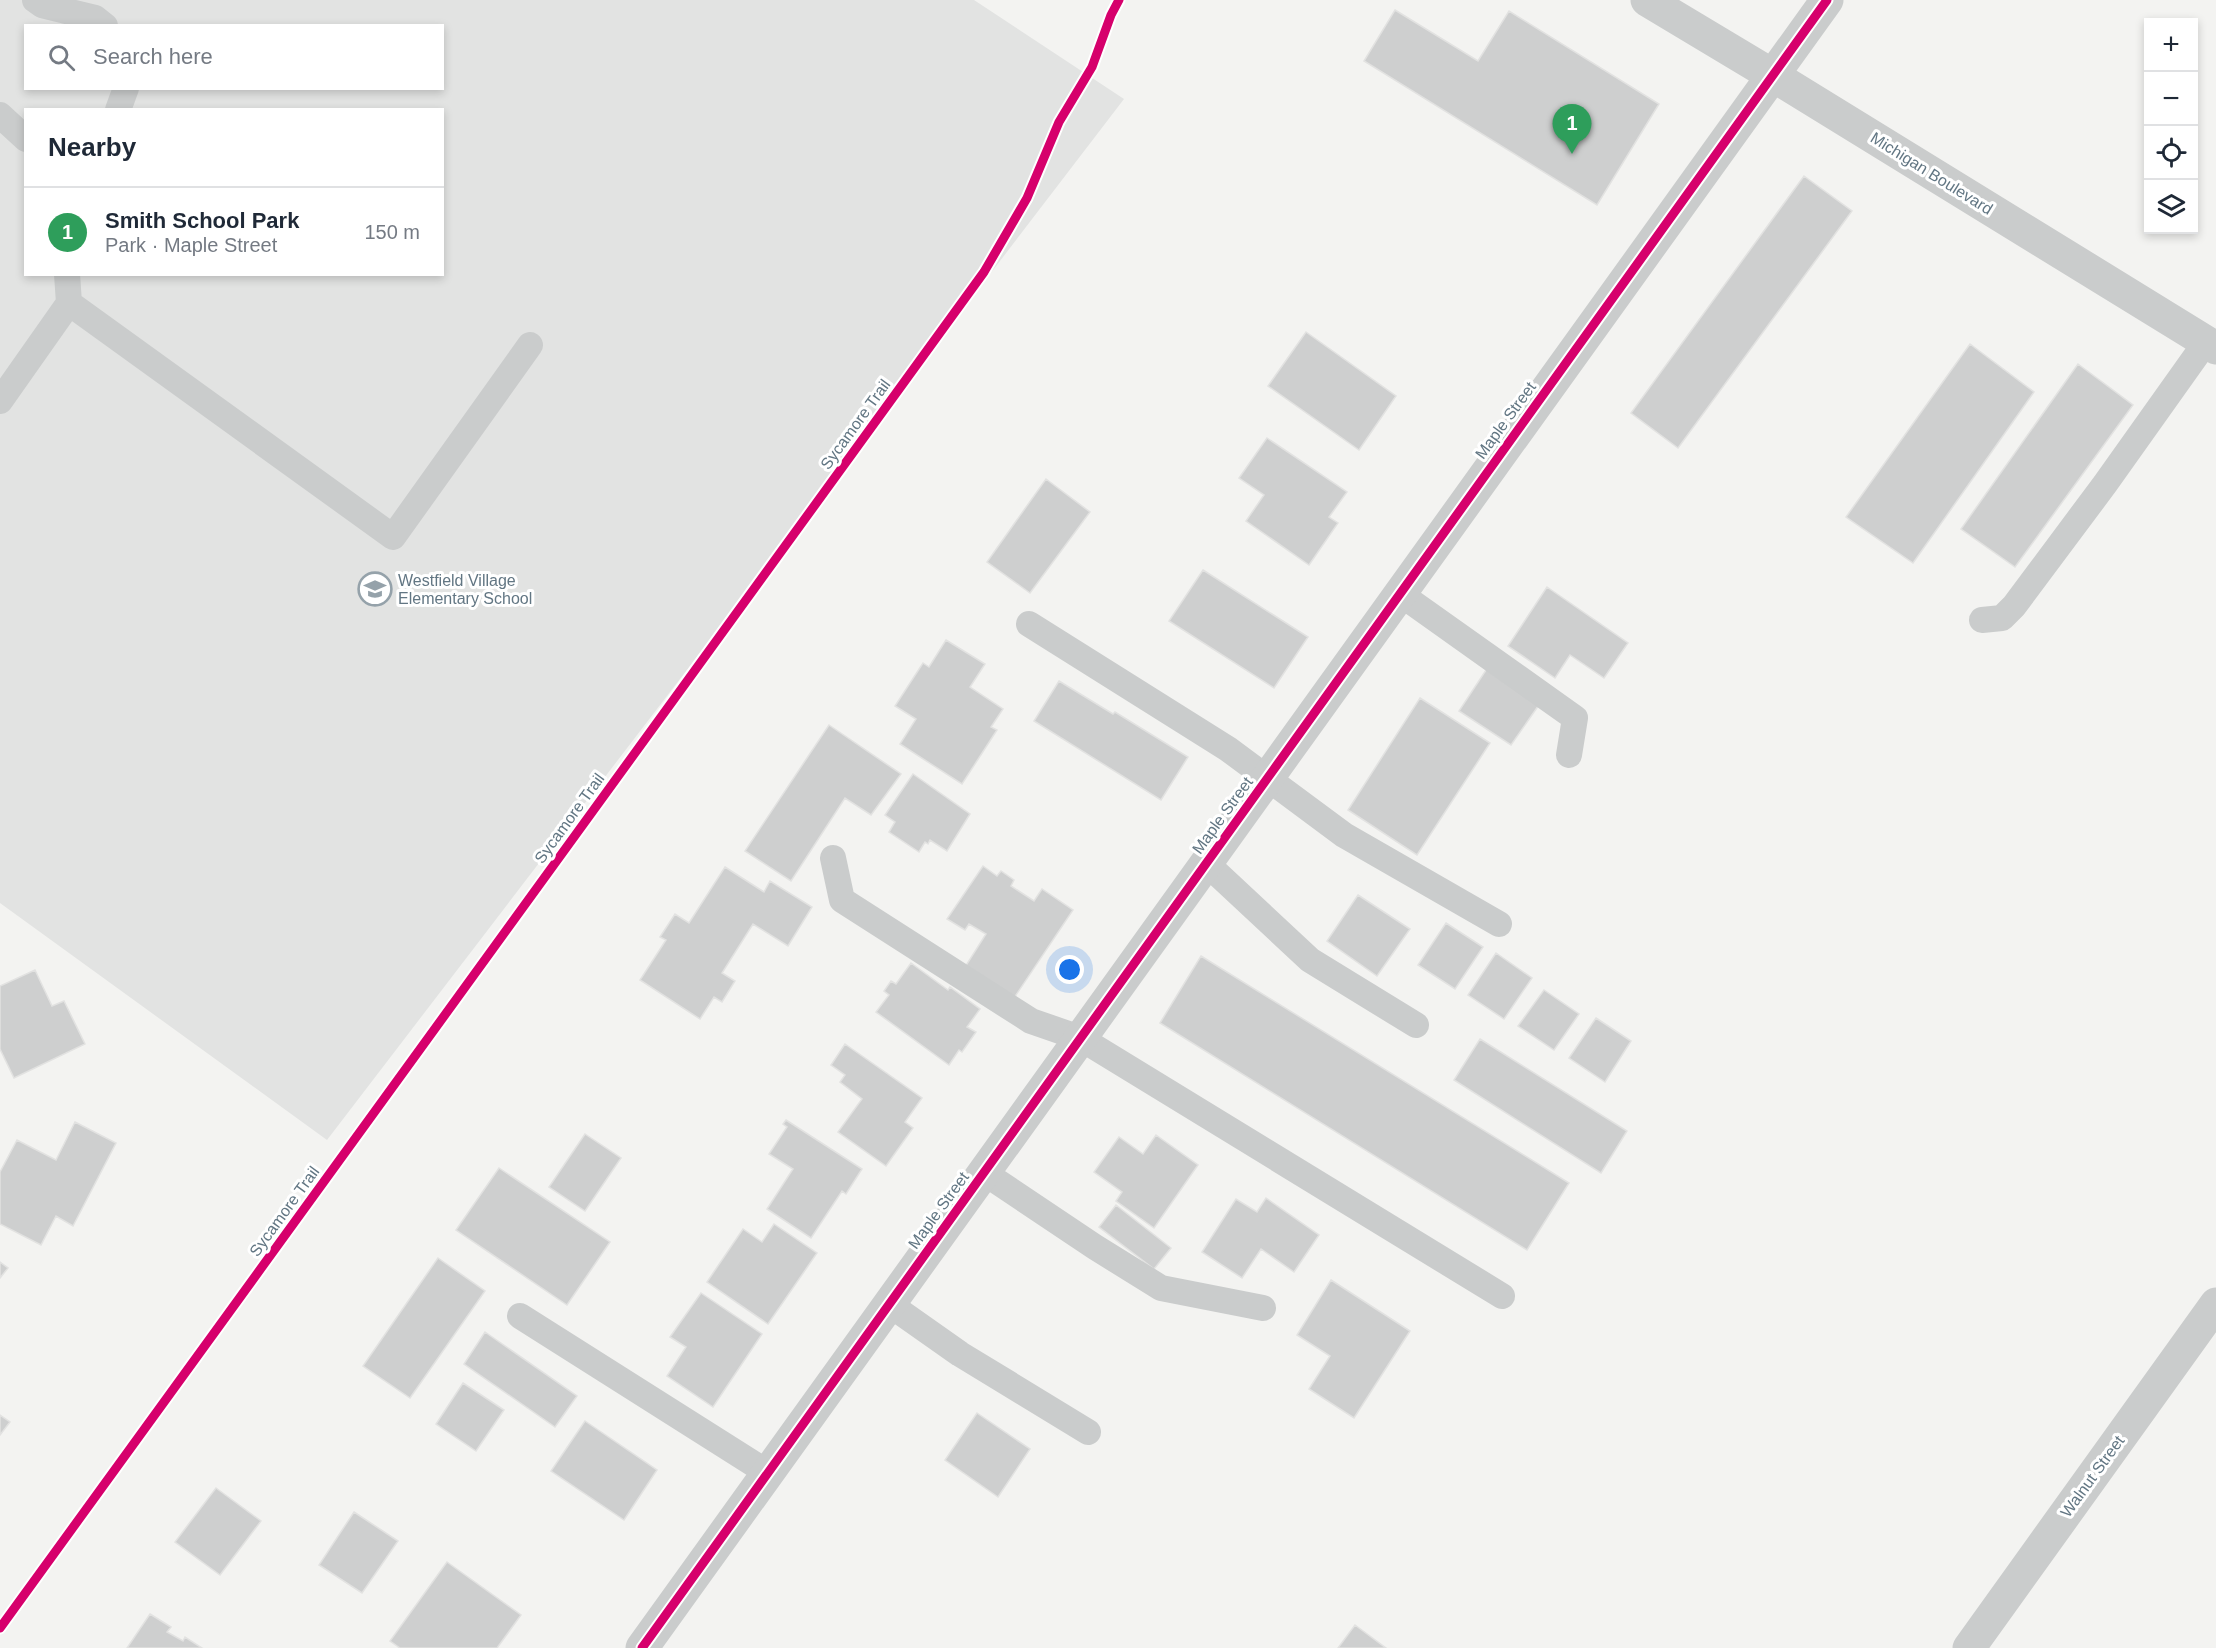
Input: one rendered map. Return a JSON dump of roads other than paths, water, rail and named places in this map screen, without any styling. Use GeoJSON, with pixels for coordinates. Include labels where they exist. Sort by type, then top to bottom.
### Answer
{"type":"FeatureCollection","features":[{"type":"Feature","properties":{"kind":"street","name":"Michigan Boulevard"},"geometry":{"type":"LineString","coordinates":[[1647,0],[2211,345]]}},
{"type":"Feature","properties":{"kind":"street","name":"Maple Street"},"geometry":{"type":"LineString","coordinates":[[642,1648],[1827,0]]}},
{"type":"Feature","properties":{"kind":"street","name":"Walnut Street"},"geometry":{"type":"LineString","coordinates":[[1969,1648],[2216,1304]]}},
{"type":"Feature","properties":{"kind":"lane"},"geometry":{"type":"LineString","coordinates":[[35,0],[42,5],[95,18],[102,24]]}},
{"type":"Feature","properties":{"kind":"lane"},"geometry":{"type":"LineString","coordinates":[[119,108],[125,90]]}},
{"type":"Feature","properties":{"kind":"lane"},"geometry":{"type":"LineString","coordinates":[[0,115],[24,137]]}},
{"type":"Feature","properties":{"kind":"lane"},"geometry":{"type":"LineString","coordinates":[[0,401],[69,303],[67,276]]}},
{"type":"Feature","properties":{"kind":"lane"},"geometry":{"type":"LineString","coordinates":[[69,303],[393,537],[530,345]]}},
{"type":"Feature","properties":{"kind":"lane"},"geometry":{"type":"LineString","coordinates":[[1982,620],[2002,618],[2014,606],[2211,345]]}},
{"type":"Feature","properties":{"kind":"lane"},"geometry":{"type":"LineString","coordinates":[[1399,593],[1575,718],[1569,755]]}},
{"type":"Feature","properties":{"kind":"lane"},"geometry":{"type":"LineString","coordinates":[[1029,624],[1228,749],[1344,835],[1499,924]]}},
{"type":"Feature","properties":{"kind":"lane"},"geometry":{"type":"LineString","coordinates":[[833,858],[842,900],[1031,1021],[1080,1038],[1502,1296]]}},
{"type":"Feature","properties":{"kind":"lane"},"geometry":{"type":"LineString","coordinates":[[1206,863],[1310,960],[1416,1025]]}},
{"type":"Feature","properties":{"kind":"lane"},"geometry":{"type":"LineString","coordinates":[[983,1172],[1161,1288],[1263,1308]]}},
{"type":"Feature","properties":{"kind":"lane"},"geometry":{"type":"LineString","coordinates":[[890,1304],[960,1354],[1088,1432]]}},
{"type":"Feature","properties":{"kind":"lane"},"geometry":{"type":"LineString","coordinates":[[520,1316],[768,1473]]}},
{"type":"Feature","properties":{"kind":"place","name":"Smith School Park"},"geometry":{"type":"Point","coordinates":[1572,154]}},
{"type":"Feature","properties":{"kind":"place","name":"Westfield Village Elementary School"},"geometry":{"type":"Point","coordinates":[375,589]}}]}
